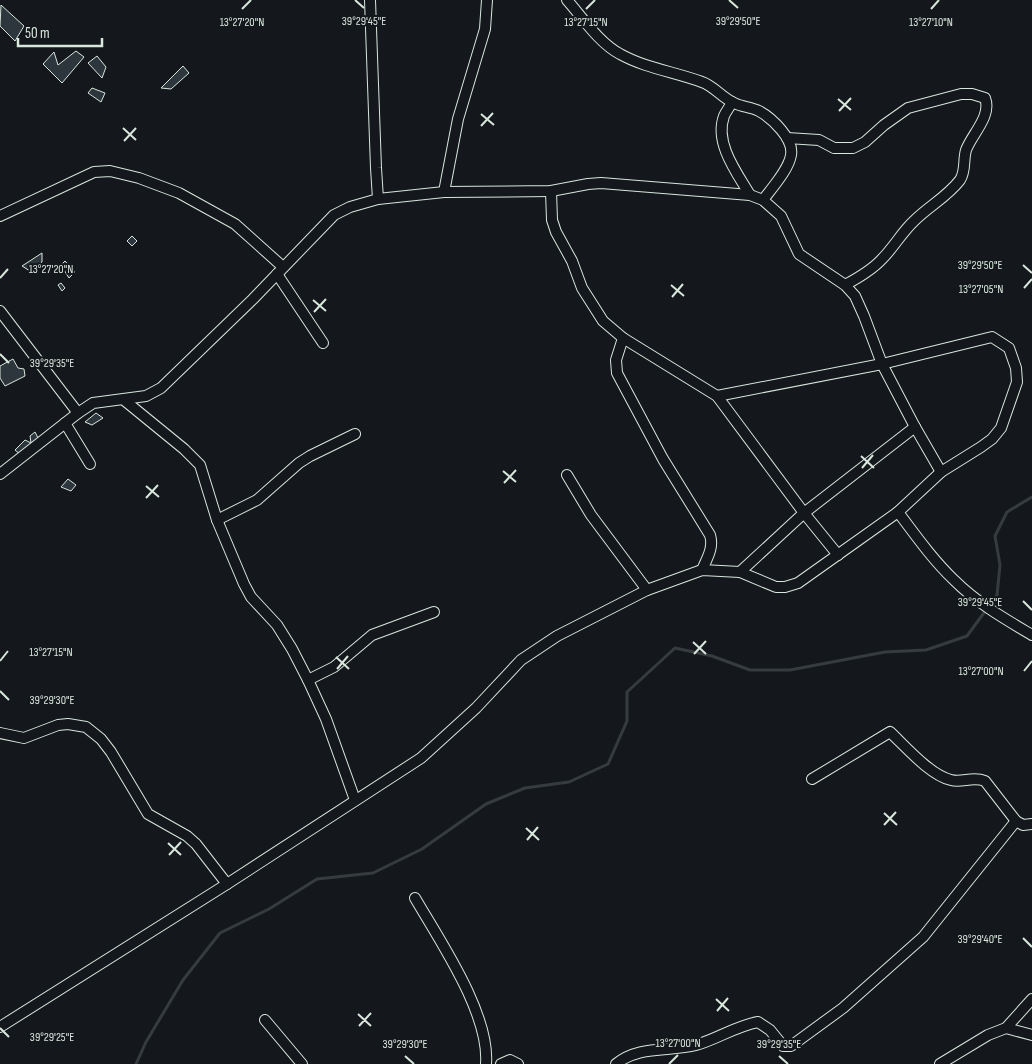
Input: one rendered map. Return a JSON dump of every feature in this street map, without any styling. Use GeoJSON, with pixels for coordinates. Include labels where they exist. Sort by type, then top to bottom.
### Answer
{"type":"FeatureCollection","features":[{"type":"Feature","properties":{"kind":"street"},"geometry":{"type":"LineString","coordinates":[[370,0],[378,199]]}},
{"type":"Feature","properties":{"kind":"street"},"geometry":{"type":"LineString","coordinates":[[444,192],[458,119],[484,29],[486,0]]}},
{"type":"Feature","properties":{"kind":"street"},"geometry":{"type":"LineString","coordinates":[[566,0],[595,33],[617,53],[632,60],[704,82],[732,102],[758,111],[771,119],[787,138],[792,156],[763,200]]}},
{"type":"Feature","properties":{"kind":"street"},"geometry":{"type":"LineString","coordinates":[[787,138],[819,140],[834,148],[853,148],[865,142],[884,124],[908,108],[960,94],[980,95],[985,98],[987,104],[984,117],[966,150],[964,171],[954,187],[910,225],[882,259],[864,275],[845,285]]}},
{"type":"Feature","properties":{"kind":"street"},"geometry":{"type":"LineString","coordinates":[[732,102],[724,115],[722,127],[723,141],[728,157],[750,196]]}},
{"type":"Feature","properties":{"kind":"street"},"geometry":{"type":"LineString","coordinates":[[0,216],[94,172],[110,171],[139,178],[180,193],[235,224],[280,270],[323,343]]}},
{"type":"Feature","properties":{"kind":"street"},"geometry":{"type":"LineString","coordinates":[[0,474],[93,403],[146,396],[161,388],[253,300],[334,215],[350,207],[378,199],[444,192],[551,191],[601,183],[750,196],[763,200],[781,216],[800,254],[845,285],[855,296],[882,364],[941,472]]}},
{"type":"Feature","properties":{"kind":"street"},"geometry":{"type":"LineString","coordinates":[[551,191],[552,220],[556,232],[572,261],[582,288],[603,321],[623,338],[717,396],[804,513],[838,555]]}},
{"type":"Feature","properties":{"kind":"street"},"geometry":{"type":"LineString","coordinates":[[0,311],[78,413]]}},
{"type":"Feature","properties":{"kind":"street"},"geometry":{"type":"LineString","coordinates":[[0,1027],[227,884],[421,758],[476,708],[521,660],[557,636],[647,590],[702,570],[740,572],[776,587],[784,588],[798,583],[898,512],[941,472],[992,438],[1001,428],[1017,382],[1016,368],[1009,348],[992,337],[882,364],[717,396]]}},
{"type":"Feature","properties":{"kind":"street"},"geometry":{"type":"LineString","coordinates":[[623,338],[616,360],[617,373],[662,459],[710,535],[711,548],[702,570]]}},
{"type":"Feature","properties":{"kind":"street"},"geometry":{"type":"LineString","coordinates":[[124,400],[197,461],[206,480],[218,520],[244,584],[251,597],[277,626],[292,649],[308,680],[326,719],[355,800]]}},
{"type":"Feature","properties":{"kind":"street"},"geometry":{"type":"LineString","coordinates":[[65,423],[90,464]]}},
{"type":"Feature","properties":{"kind":"street"},"geometry":{"type":"LineString","coordinates":[[740,572],[804,513],[915,427]]}},
{"type":"Feature","properties":{"kind":"street"},"geometry":{"type":"LineString","coordinates":[[218,520],[257,500],[299,463],[310,456],[355,434]]}},
{"type":"Feature","properties":{"kind":"street"},"geometry":{"type":"LineString","coordinates":[[567,474],[591,515],[647,590]]}},
{"type":"Feature","properties":{"kind":"street"},"geometry":{"type":"LineString","coordinates":[[898,512],[932,557],[955,581],[984,605],[1032,636]]}},
{"type":"Feature","properties":{"kind":"street"},"geometry":{"type":"LineString","coordinates":[[308,680],[339,663],[372,635],[434,612]]}},
{"type":"Feature","properties":{"kind":"street"},"geometry":{"type":"LineString","coordinates":[[0,733],[24,738],[58,725],[68,724],[86,727],[101,739],[111,752],[148,814],[187,836],[196,844],[227,884]]}},
{"type":"Feature","properties":{"kind":"street"},"geometry":{"type":"LineString","coordinates":[[812,779],[890,732],[938,775],[957,781],[969,779],[985,781],[1016,821],[1023,825],[1032,824]]}},
{"type":"Feature","properties":{"kind":"street"},"geometry":{"type":"LineString","coordinates":[[616,1064],[630,1055],[695,1045],[747,1024],[758,1022],[770,1030],[783,1046],[791,1046],[843,1008],[923,937],[1016,821]]}},
{"type":"Feature","properties":{"kind":"street"},"geometry":{"type":"LineString","coordinates":[[415,898],[464,984],[483,1033],[486,1064]]}},
{"type":"Feature","properties":{"kind":"street"},"geometry":{"type":"LineString","coordinates":[[940,1064],[988,1035],[1006,1028],[1032,1000]]}},
{"type":"Feature","properties":{"kind":"street"},"geometry":{"type":"LineString","coordinates":[[265,1020],[302,1064]]}},
{"type":"Feature","properties":{"kind":"street"},"geometry":{"type":"LineString","coordinates":[[1006,1028],[1032,1035]]}},
{"type":"Feature","properties":{"kind":"street"},"geometry":{"type":"LineString","coordinates":[[501,1064],[510,1060],[518,1064]]}},
{"type":"Feature","properties":{"kind":"building"},"geometry":{"type":"Polygon","coordinates":[[[1,5],[24,26],[15,41],[0,26],[1,5]]]}},
{"type":"Feature","properties":{"kind":"building"},"geometry":{"type":"Polygon","coordinates":[[[76,51],[84,57],[62,83],[43,64],[54,52],[58,65],[76,51]]]}},
{"type":"Feature","properties":{"kind":"building"},"geometry":{"type":"Polygon","coordinates":[[[97,56],[106,67],[102,78],[88,63],[97,56]]]}},
{"type":"Feature","properties":{"kind":"building"},"geometry":{"type":"Polygon","coordinates":[[[183,66],[189,73],[171,89],[161,88],[183,66]]]}},
{"type":"Feature","properties":{"kind":"building"},"geometry":{"type":"Polygon","coordinates":[[[92,88],[105,93],[101,102],[88,93],[92,88]]]}},
{"type":"Feature","properties":{"kind":"building"},"geometry":{"type":"Polygon","coordinates":[[[132,236],[137,241],[132,246],[127,241],[132,236]]]}},
{"type":"Feature","properties":{"kind":"building"},"geometry":{"type":"Polygon","coordinates":[[[42,253],[42,262],[30,271],[22,266],[42,253]]]}},
{"type":"Feature","properties":{"kind":"building"},"geometry":{"type":"Polygon","coordinates":[[[65,261],[75,272],[69,278],[61,265],[65,261]]]}},
{"type":"Feature","properties":{"kind":"building"},"geometry":{"type":"Polygon","coordinates":[[[61,283],[65,288],[62,291],[58,285],[61,283]]]}},
{"type":"Feature","properties":{"kind":"building"},"geometry":{"type":"Polygon","coordinates":[[[13,359],[18,368],[24,369],[25,376],[5,386],[0,378],[0,366],[13,359]]]}},
{"type":"Feature","properties":{"kind":"building"},"geometry":{"type":"Polygon","coordinates":[[[96,413],[103,418],[92,425],[85,422],[96,413]]]}},
{"type":"Feature","properties":{"kind":"building"},"geometry":{"type":"Polygon","coordinates":[[[35,432],[39,440],[21,455],[15,450],[25,440],[31,443],[30,436],[35,432]]]}},
{"type":"Feature","properties":{"kind":"building"},"geometry":{"type":"Polygon","coordinates":[[[68,479],[76,485],[71,491],[61,487],[68,479]]]}},
{"type":"Feature","properties":{"kind":"waterway"},"geometry":{"type":"LineString","coordinates":[[136,1064],[146,1042],[183,980],[220,933],[269,909],[317,879],[373,873],[422,849],[486,804],[525,788],[569,782],[608,764],[627,721],[627,692],[675,648],[712,656],[750,670],[790,670],[885,652],[926,650],[967,636],[997,595],[1000,565],[995,536],[1007,512],[1032,497]]}}]}
